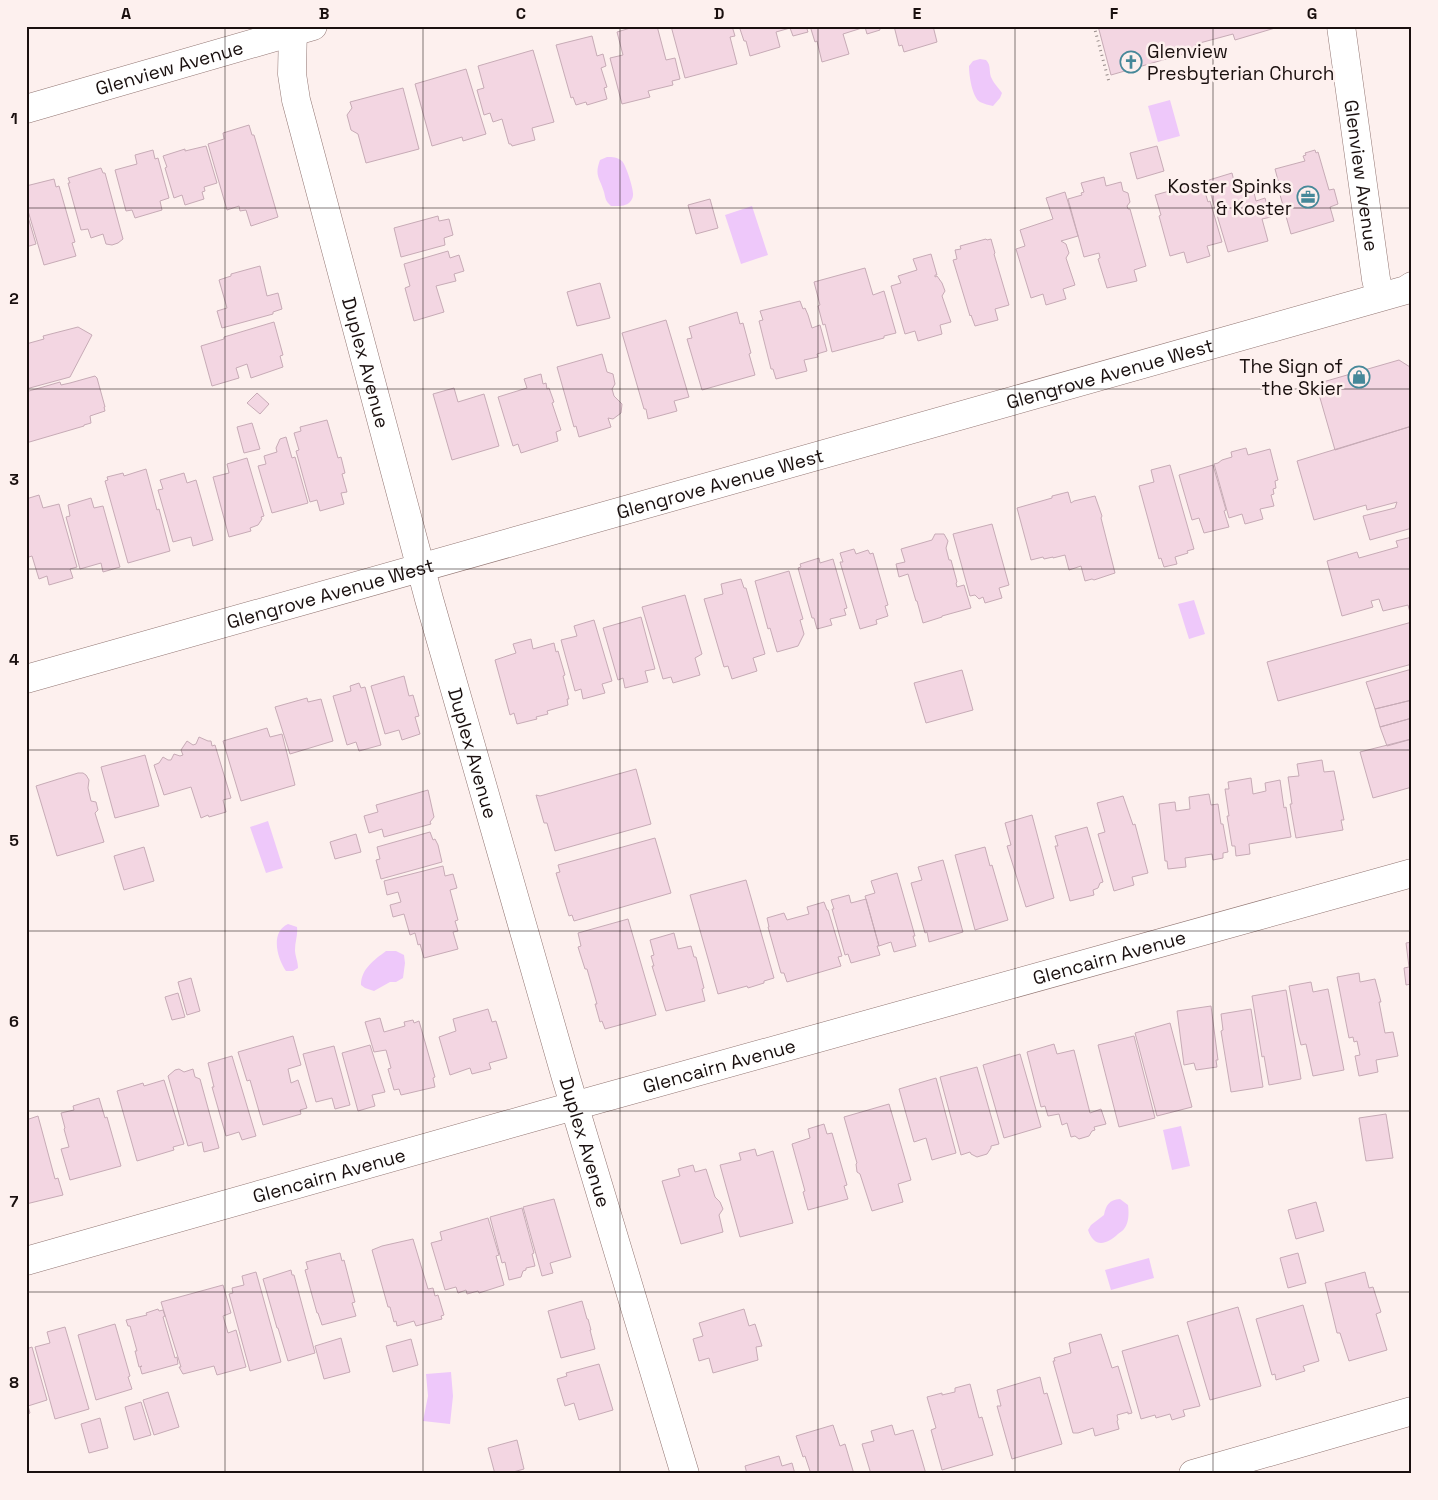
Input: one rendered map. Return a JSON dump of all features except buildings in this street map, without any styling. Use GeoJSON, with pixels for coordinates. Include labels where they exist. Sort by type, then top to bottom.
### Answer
{"type":"FeatureCollection","features":[{"type":"Feature","properties":{"kind":"street","name":"Glenview Avenue"},"geometry":{"type":"LineString","coordinates":[[1341,26],[1376,279],[1380,296]]}},
{"type":"Feature","properties":{"kind":"street","name":"Glenview Avenue"},"geometry":{"type":"LineString","coordinates":[[26,109],[300,28]]}},
{"type":"Feature","properties":{"kind":"street","name":"Duplex Avenue"},"geometry":{"type":"LineString","coordinates":[[300,28],[292,74],[296,100],[421,568],[558,1049],[685,1474]]}},
{"type":"Feature","properties":{"kind":"street","name":"Glengrove Avenue West"},"geometry":{"type":"LineString","coordinates":[[26,679],[1406,290],[1412,286]]}},
{"type":"Feature","properties":{"kind":"street","name":"Glencairn Avenue"},"geometry":{"type":"LineString","coordinates":[[26,1261],[1412,873]]}},
{"type":"Feature","properties":{"kind":"street"},"geometry":{"type":"LineString","coordinates":[[1193,1474],[1412,1411]]}},
{"type":"Feature","properties":{"kind":"path"},"geometry":{"type":"LineString","coordinates":[[1094,26],[1109,82]]}},
{"type":"Feature","properties":{"kind":"shaded area"},"geometry":{"type":"Polygon","coordinates":[[[980,59],[988,62],[992,79],[1002,93],[993,106],[980,102],[975,96],[969,66],[973,61],[980,59]]]}},
{"type":"Feature","properties":{"kind":"shaded area"},"geometry":{"type":"Polygon","coordinates":[[[1170,100],[1180,136],[1158,142],[1148,106],[1170,100]]]}},
{"type":"Feature","properties":{"kind":"shaded area"},"geometry":{"type":"Polygon","coordinates":[[[607,157],[622,161],[628,172],[633,195],[631,201],[626,205],[611,206],[606,200],[598,177],[598,170],[600,160],[607,157]]]}},
{"type":"Feature","properties":{"kind":"shaded area"},"geometry":{"type":"Polygon","coordinates":[[[752,206],[768,255],[741,264],[725,215],[752,206]]]}},
{"type":"Feature","properties":{"kind":"shaded area"},"geometry":{"type":"Polygon","coordinates":[[[1194,600],[1205,634],[1189,639],[1178,604],[1194,600]]]}},
{"type":"Feature","properties":{"kind":"shaded area"},"geometry":{"type":"Polygon","coordinates":[[[268,821],[283,868],[266,873],[250,827],[268,821]]]}},
{"type":"Feature","properties":{"kind":"shaded area"},"geometry":{"type":"Polygon","coordinates":[[[288,924],[297,927],[295,950],[298,968],[293,971],[286,971],[280,959],[277,946],[279,933],[288,924]]]}},
{"type":"Feature","properties":{"kind":"shaded area"},"geometry":{"type":"Polygon","coordinates":[[[386,951],[396,951],[404,955],[403,978],[396,982],[390,982],[374,991],[365,988],[361,985],[363,974],[373,961],[386,951]]]}},
{"type":"Feature","properties":{"kind":"shaded area"},"geometry":{"type":"Polygon","coordinates":[[[1181,1126],[1190,1166],[1172,1170],[1163,1130],[1181,1126]]]}},
{"type":"Feature","properties":{"kind":"shaded area"},"geometry":{"type":"Polygon","coordinates":[[[1120,1199],[1128,1205],[1126,1227],[1109,1241],[1097,1242],[1088,1230],[1091,1225],[1104,1215],[1109,1204],[1120,1199]]]}},
{"type":"Feature","properties":{"kind":"shaded area"},"geometry":{"type":"Polygon","coordinates":[[[1149,1258],[1154,1278],[1111,1290],[1105,1270],[1149,1258]]]}},
{"type":"Feature","properties":{"kind":"shaded area"},"geometry":{"type":"Polygon","coordinates":[[[451,1372],[453,1396],[450,1424],[423,1421],[428,1396],[426,1374],[451,1372]]]}},
{"type":"Feature","properties":{"kind":"place","name":"Glenview Presbyterian Church"},"geometry":{"type":"Point","coordinates":[1131,62]}},
{"type":"Feature","properties":{"kind":"place","name":"Koster Spinks & Koster"},"geometry":{"type":"Point","coordinates":[1308,197]}},
{"type":"Feature","properties":{"kind":"place","name":"The Sign of the Skier"},"geometry":{"type":"Point","coordinates":[1359,377]}}]}
